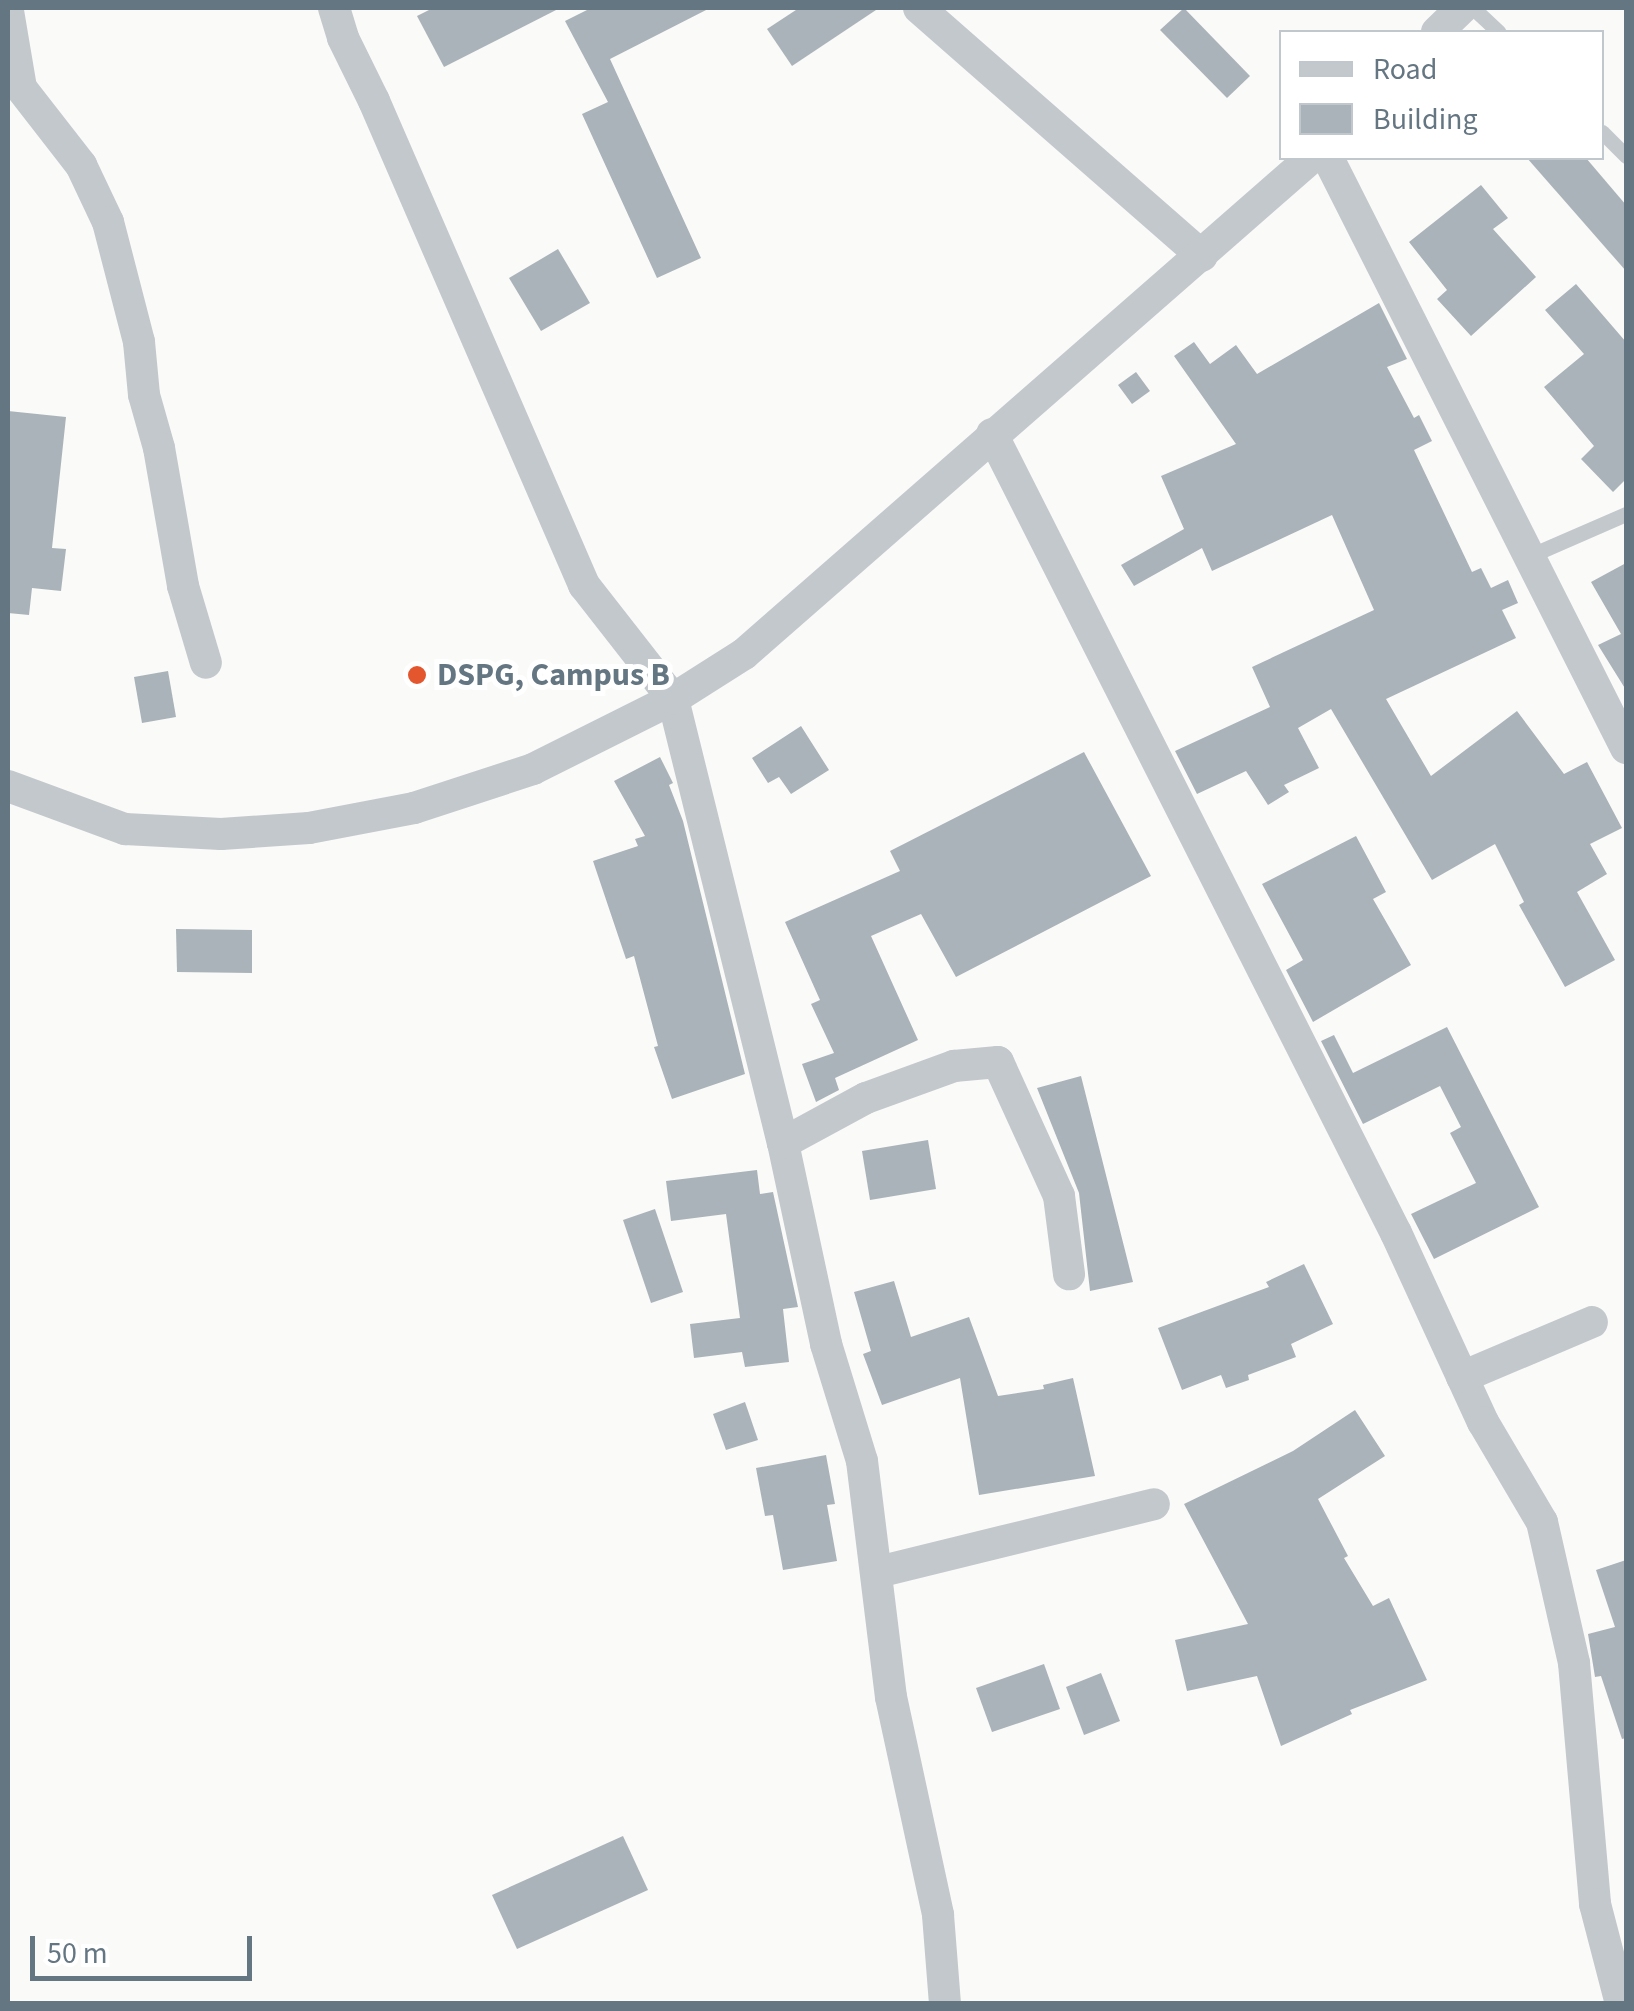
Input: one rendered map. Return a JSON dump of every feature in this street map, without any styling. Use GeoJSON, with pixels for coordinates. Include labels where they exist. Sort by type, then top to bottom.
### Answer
{"type":"FeatureCollection","features":[{"type":"Feature","properties":{"kind":"street"},"geometry":{"type":"LineString","coordinates":[[334,8],[343,38],[584,585],[673,698],[783,1142],[826,1344],[862,1461],[891,1697],[938,1915],[945,2004]]}},
{"type":"Feature","properties":{"kind":"street"},"geometry":{"type":"LineString","coordinates":[[918,8],[1202,256]]}},
{"type":"Feature","properties":{"kind":"street"},"geometry":{"type":"LineString","coordinates":[[1439,30],[1462,8]]}},
{"type":"Feature","properties":{"kind":"street"},"geometry":{"type":"LineString","coordinates":[[8,10],[21,88],[81,165],[108,222],[139,342],[144,395],[159,448],[183,586],[206,663]]}},
{"type":"Feature","properties":{"kind":"street"},"geometry":{"type":"LineString","coordinates":[[8,786],[126,829],[221,834],[309,828],[414,808],[533,770],[673,698],[744,654],[1309,160]]}},
{"type":"Feature","properties":{"kind":"street"},"geometry":{"type":"LineString","coordinates":[[1329,160],[1626,748]]}},
{"type":"Feature","properties":{"kind":"street"},"geometry":{"type":"LineString","coordinates":[[992,434],[1396,1233],[1483,1422],[1542,1522],[1574,1664],[1595,1904],[1622,2004]]}},
{"type":"Feature","properties":{"kind":"street"},"geometry":{"type":"LineString","coordinates":[[783,1142],[866,1098],[954,1066],[998,1062],[1059,1196],[1069,1274]]}},
{"type":"Feature","properties":{"kind":"street"},"geometry":{"type":"LineString","coordinates":[[1462,1377],[1592,1322]]}},
{"type":"Feature","properties":{"kind":"street"},"geometry":{"type":"LineString","coordinates":[[878,1572],[1154,1504]]}},
{"type":"Feature","properties":{"kind":"lane"},"geometry":{"type":"LineString","coordinates":[[1473,8],[1497,30]]}},
{"type":"Feature","properties":{"kind":"lane"},"geometry":{"type":"LineString","coordinates":[[1604,134],[1626,156]]}},
{"type":"Feature","properties":{"kind":"lane"},"geometry":{"type":"LineString","coordinates":[[1527,556],[1626,514]]}},
{"type":"Feature","properties":{"kind":"building"},"geometry":{"type":"Polygon","coordinates":[[[433,8],[560,8],[444,67],[417,16],[433,8]]]}},
{"type":"Feature","properties":{"kind":"building"},"geometry":{"type":"Polygon","coordinates":[[[591,8],[710,8],[610,59],[701,258],[657,278],[582,114],[608,102],[565,21],[591,8]]]}},
{"type":"Feature","properties":{"kind":"building"},"geometry":{"type":"Polygon","coordinates":[[[799,8],[879,8],[792,66],[767,29],[799,8]]]}},
{"type":"Feature","properties":{"kind":"building"},"geometry":{"type":"Polygon","coordinates":[[[1184,8],[1250,76],[1227,98],[1160,30],[1184,8]]]}},
{"type":"Feature","properties":{"kind":"building"},"geometry":{"type":"Polygon","coordinates":[[[1529,160],[1588,160],[1626,205],[1626,271],[1529,160]]]}},
{"type":"Feature","properties":{"kind":"building"},"geometry":{"type":"Polygon","coordinates":[[[1481,185],[1508,218],[1493,229],[1536,277],[1471,336],[1437,299],[1447,290],[1409,242],[1481,185]]]}},
{"type":"Feature","properties":{"kind":"building"},"geometry":{"type":"Polygon","coordinates":[[[558,249],[590,303],[541,331],[509,278],[558,249]]]}},
{"type":"Feature","properties":{"kind":"building"},"geometry":{"type":"Polygon","coordinates":[[[1576,284],[1626,342],[1626,479],[1613,492],[1581,459],[1594,446],[1544,387],[1584,354],[1545,310],[1576,284]]]}},
{"type":"Feature","properties":{"kind":"building"},"geometry":{"type":"Polygon","coordinates":[[[1379,303],[1407,359],[1387,367],[1414,418],[1419,415],[1432,441],[1414,450],[1472,572],[1481,568],[1491,588],[1508,580],[1518,603],[1502,610],[1516,638],[1386,699],[1431,776],[1517,711],[1564,774],[1587,762],[1622,828],[1590,844],[1607,874],[1577,892],[1615,960],[1565,987],[1519,905],[1524,902],[1495,844],[1432,880],[1331,709],[1298,728],[1319,768],[1284,785],[1289,792],[1268,805],[1246,771],[1197,794],[1175,751],[1270,707],[1252,667],[1374,610],[1332,515],[1212,571],[1202,548],[1134,586],[1121,565],[1184,529],[1161,476],[1236,444],[1174,356],[1194,342],[1210,364],[1236,345],[1257,374],[1379,303]]]}},
{"type":"Feature","properties":{"kind":"building"},"geometry":{"type":"Polygon","coordinates":[[[1136,372],[1150,391],[1132,404],[1118,385],[1136,372]]]}},
{"type":"Feature","properties":{"kind":"building"},"geometry":{"type":"Polygon","coordinates":[[[8,411],[66,417],[52,548],[66,549],[61,591],[32,588],[29,615],[8,613],[8,411]]]}},
{"type":"Feature","properties":{"kind":"building"},"geometry":{"type":"Polygon","coordinates":[[[1626,563],[1626,690],[1598,645],[1621,634],[1591,582],[1626,563]]]}},
{"type":"Feature","properties":{"kind":"building"},"geometry":{"type":"Polygon","coordinates":[[[168,671],[176,717],[142,723],[134,677],[168,671]]]}},
{"type":"Feature","properties":{"kind":"building"},"geometry":{"type":"Polygon","coordinates":[[[801,726],[829,770],[791,794],[779,777],[768,783],[752,758],[801,726]]]}},
{"type":"Feature","properties":{"kind":"building"},"geometry":{"type":"Polygon","coordinates":[[[1084,752],[1151,876],[956,977],[921,914],[871,936],[918,1040],[835,1078],[839,1090],[816,1102],[802,1064],[834,1053],[811,1004],[820,1000],[785,922],[900,871],[890,851],[1084,752]]]}},
{"type":"Feature","properties":{"kind":"building"},"geometry":{"type":"Polygon","coordinates":[[[660,757],[673,783],[669,785],[683,821],[745,1074],[672,1099],[654,1047],[658,1046],[634,956],[626,959],[593,861],[638,846],[635,839],[645,836],[614,781],[660,757]]]}},
{"type":"Feature","properties":{"kind":"building"},"geometry":{"type":"Polygon","coordinates":[[[1356,836],[1386,892],[1373,899],[1411,965],[1313,1022],[1286,970],[1303,960],[1262,884],[1356,836]]]}},
{"type":"Feature","properties":{"kind":"building"},"geometry":{"type":"Polygon","coordinates":[[[176,929],[252,930],[252,973],[177,972],[176,929]]]}},
{"type":"Feature","properties":{"kind":"building"},"geometry":{"type":"Polygon","coordinates":[[[1447,1027],[1539,1207],[1434,1259],[1411,1214],[1476,1183],[1450,1133],[1461,1127],[1440,1086],[1363,1124],[1321,1041],[1334,1035],[1353,1073],[1447,1027]]]}},
{"type":"Feature","properties":{"kind":"building"},"geometry":{"type":"Polygon","coordinates":[[[1081,1076],[1133,1282],[1090,1291],[1079,1193],[1037,1088],[1081,1076]]]}},
{"type":"Feature","properties":{"kind":"building"},"geometry":{"type":"Polygon","coordinates":[[[928,1140],[936,1189],[870,1200],[862,1151],[928,1140]]]}},
{"type":"Feature","properties":{"kind":"building"},"geometry":{"type":"Polygon","coordinates":[[[757,1170],[760,1194],[773,1192],[798,1307],[783,1309],[789,1362],[745,1367],[742,1352],[694,1358],[690,1324],[740,1318],[726,1214],[671,1221],[666,1181],[757,1170]]]}},
{"type":"Feature","properties":{"kind":"building"},"geometry":{"type":"Polygon","coordinates":[[[655,1209],[683,1292],[651,1303],[623,1220],[655,1209]]]}},
{"type":"Feature","properties":{"kind":"building"},"geometry":{"type":"Polygon","coordinates":[[[1304,1264],[1333,1324],[1291,1344],[1296,1357],[1248,1375],[1249,1380],[1226,1388],[1221,1375],[1182,1390],[1158,1328],[1269,1287],[1266,1282],[1304,1264]]]}},
{"type":"Feature","properties":{"kind":"building"},"geometry":{"type":"Polygon","coordinates":[[[894,1281],[911,1337],[969,1317],[998,1396],[1044,1389],[1043,1385],[1073,1378],[1095,1476],[979,1495],[960,1378],[882,1405],[863,1354],[871,1351],[854,1292],[894,1281]]]}},
{"type":"Feature","properties":{"kind":"building"},"geometry":{"type":"Polygon","coordinates":[[[745,1402],[758,1440],[726,1450],[713,1414],[745,1402]]]}},
{"type":"Feature","properties":{"kind":"building"},"geometry":{"type":"Polygon","coordinates":[[[1355,1410],[1385,1456],[1318,1499],[1348,1556],[1344,1558],[1373,1606],[1389,1598],[1427,1680],[1350,1710],[1352,1714],[1281,1746],[1257,1676],[1187,1691],[1175,1640],[1248,1624],[1184,1504],[1293,1451],[1355,1410]]]}},
{"type":"Feature","properties":{"kind":"building"},"geometry":{"type":"Polygon","coordinates":[[[826,1455],[835,1504],[827,1505],[837,1561],[783,1570],[773,1515],[765,1516],[756,1468],[826,1455]]]}},
{"type":"Feature","properties":{"kind":"building"},"geometry":{"type":"Polygon","coordinates":[[[1626,1560],[1626,1738],[1622,1739],[1601,1676],[1595,1677],[1588,1634],[1615,1627],[1596,1570],[1626,1560]]]}},
{"type":"Feature","properties":{"kind":"building"},"geometry":{"type":"Polygon","coordinates":[[[1044,1664],[1060,1709],[992,1732],[976,1688],[1044,1664]]]}},
{"type":"Feature","properties":{"kind":"building"},"geometry":{"type":"Polygon","coordinates":[[[1101,1673],[1120,1721],[1084,1735],[1066,1687],[1101,1673]]]}},
{"type":"Feature","properties":{"kind":"building"},"geometry":{"type":"Polygon","coordinates":[[[623,1836],[648,1890],[517,1949],[492,1895],[623,1836]]]}},
{"type":"Feature","properties":{"kind":"place","name":"DSPG, Campus B"},"geometry":{"type":"Point","coordinates":[417,675]}}]}
